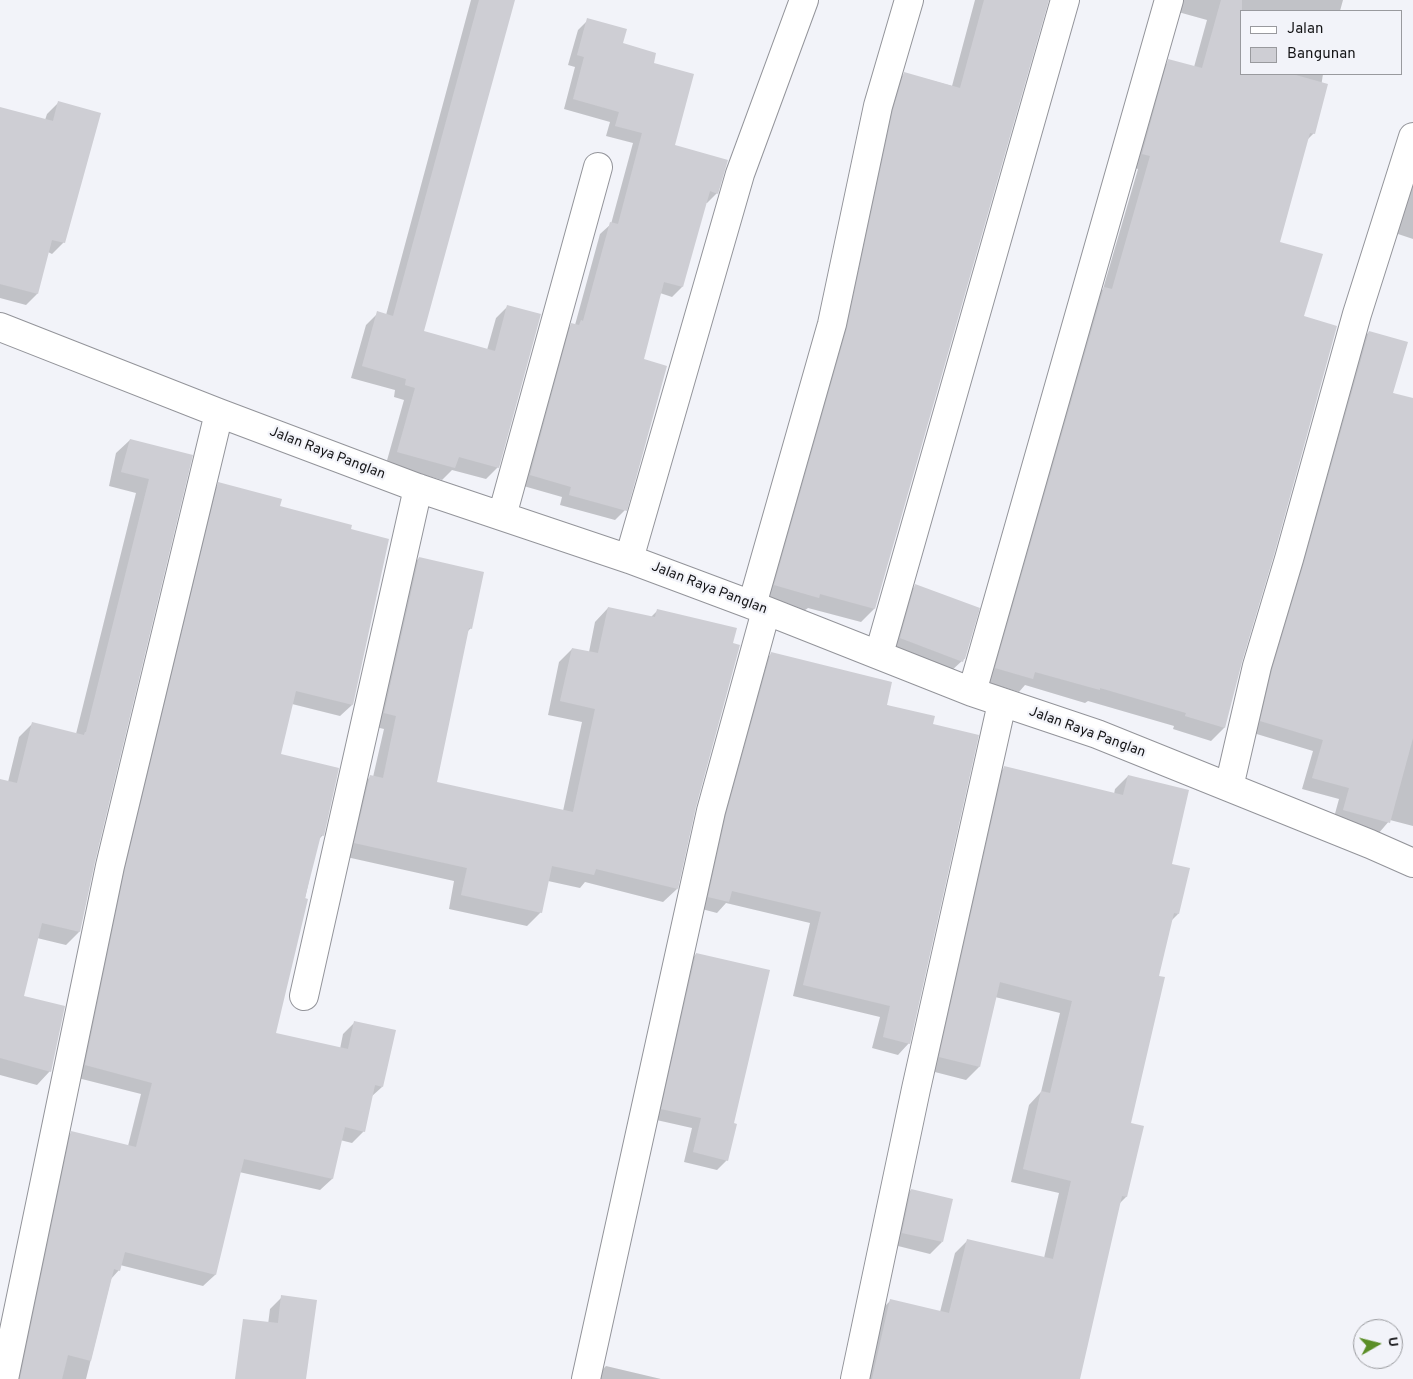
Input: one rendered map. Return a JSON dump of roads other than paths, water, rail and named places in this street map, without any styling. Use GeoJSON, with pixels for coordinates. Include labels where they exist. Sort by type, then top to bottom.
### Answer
{"type":"FeatureCollection","features":[{"type":"Feature","properties":{"kind":"street"},"geometry":{"type":"LineString","coordinates":[[629,559],[740,174],[804,0]]}},
{"type":"Feature","properties":{"kind":"street"},"geometry":{"type":"LineString","coordinates":[[586,1379],[711,812],[759,608],[832,324],[878,106],[909,0]]}},
{"type":"Feature","properties":{"kind":"street"},"geometry":{"type":"LineString","coordinates":[[879,654],[1065,0]]}},
{"type":"Feature","properties":{"kind":"street"},"geometry":{"type":"LineString","coordinates":[[972,692],[1169,0]]}},
{"type":"Feature","properties":{"kind":"street"},"geometry":{"type":"LineString","coordinates":[[1229,787],[1257,666],[1289,559],[1357,314],[1413,137]]}},
{"type":"Feature","properties":{"kind":"street"},"geometry":{"type":"LineString","coordinates":[[502,516],[598,167]]}},
{"type":"Feature","properties":{"kind":"street","name":"Jalan Raya Panglan"},"geometry":{"type":"LineString","coordinates":[[0,327],[219,413],[418,488],[629,559],[879,654],[972,692],[1097,734],[1413,863]]}},
{"type":"Feature","properties":{"kind":"street"},"geometry":{"type":"LineString","coordinates":[[4,1379],[110,866],[219,413]]}},
{"type":"Feature","properties":{"kind":"street"},"geometry":{"type":"LineString","coordinates":[[304,996],[418,488]]}},
{"type":"Feature","properties":{"kind":"street"},"geometry":{"type":"LineString","coordinates":[[855,1379],[1002,703]]}}]}
